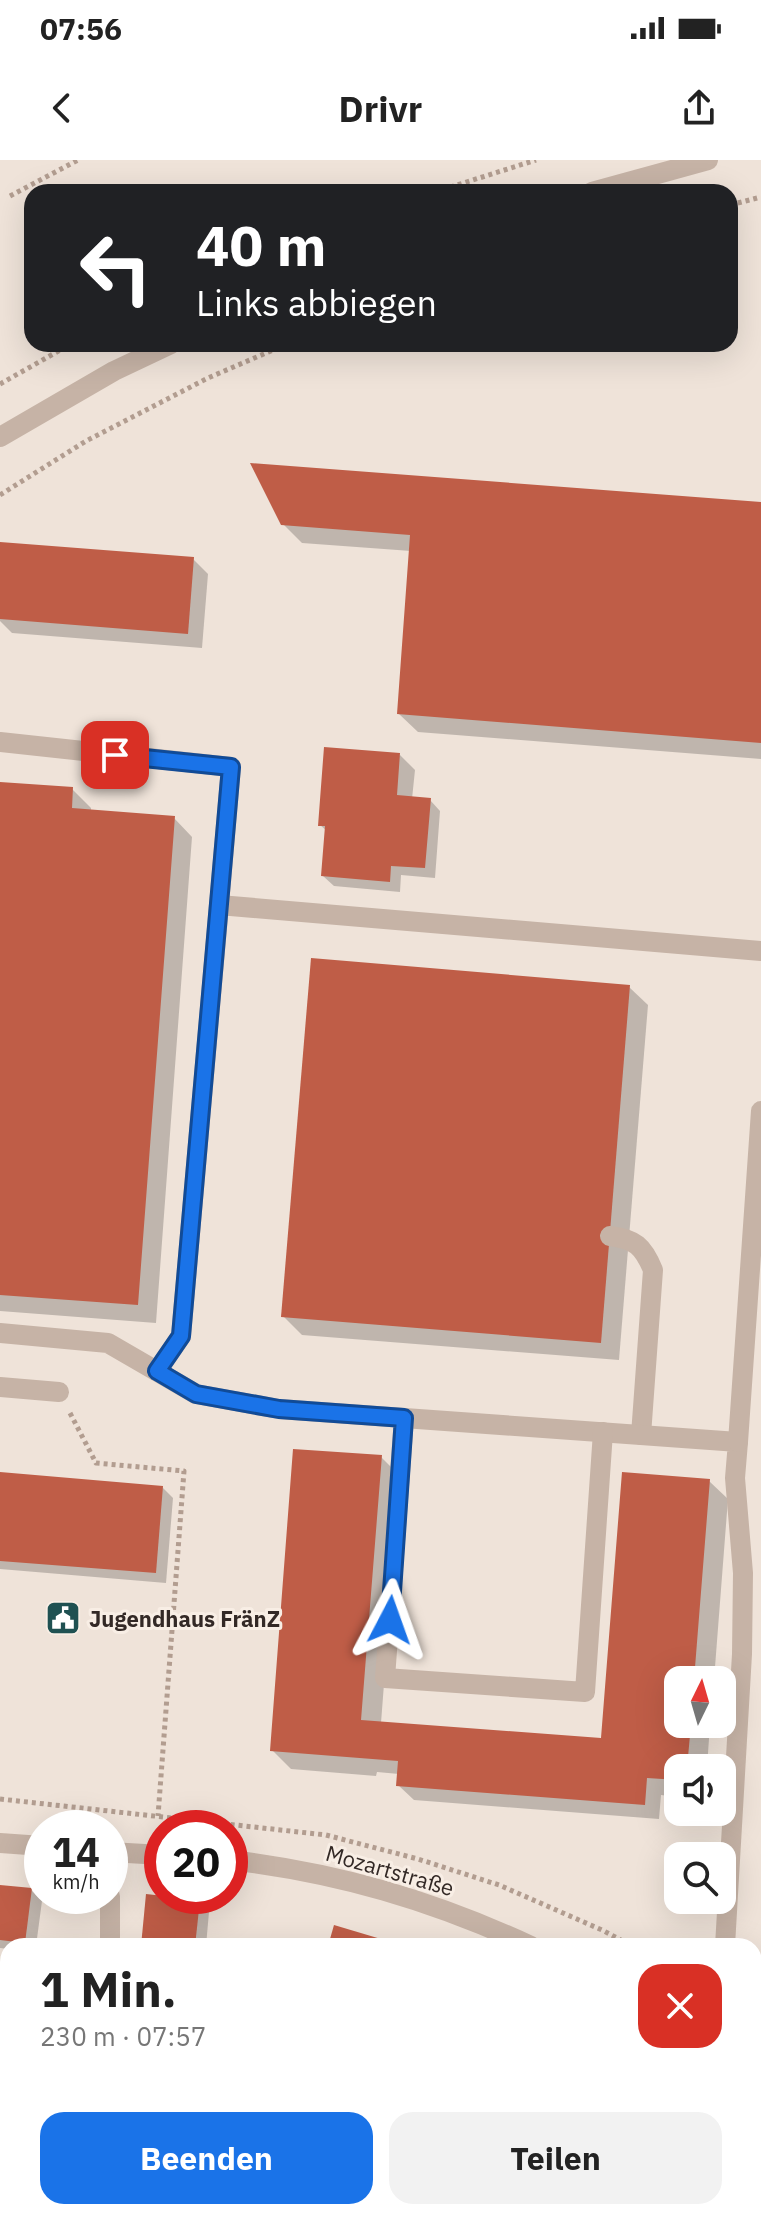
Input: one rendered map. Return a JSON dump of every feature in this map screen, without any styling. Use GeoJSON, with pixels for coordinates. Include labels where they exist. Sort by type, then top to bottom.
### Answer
{"type":"FeatureCollection","features":[{"type":"Feature","properties":{"kind":"street"},"geometry":{"type":"LineString","coordinates":[[621,184],[708,160]]}},
{"type":"Feature","properties":{"kind":"street"},"geometry":{"type":"LineString","coordinates":[[0,437],[114,371],[154,352]]}},
{"type":"Feature","properties":{"kind":"street"},"geometry":{"type":"LineString","coordinates":[[0,742],[231,767],[181,1336],[157,1371]]}},
{"type":"Feature","properties":{"kind":"street"},"geometry":{"type":"LineString","coordinates":[[219,905],[761,951]]}},
{"type":"Feature","properties":{"kind":"street"},"geometry":{"type":"LineString","coordinates":[[725,1938],[742,1654],[743,1573],[735,1478],[761,1111]]}},
{"type":"Feature","properties":{"kind":"street"},"geometry":{"type":"LineString","coordinates":[[610,1236],[634,1241],[646,1253],[653,1270],[641,1435]]}},
{"type":"Feature","properties":{"kind":"street"},"geometry":{"type":"LineString","coordinates":[[0,1333],[108,1343],[196,1394],[279,1409],[738,1442]]}},
{"type":"Feature","properties":{"kind":"street"},"geometry":{"type":"LineString","coordinates":[[0,1387],[59,1392]]}},
{"type":"Feature","properties":{"kind":"street"},"geometry":{"type":"LineString","coordinates":[[404,1418],[385,1678],[585,1692],[603,1432]]}},
{"type":"Feature","properties":{"kind":"street"},"geometry":{"type":"LineString","coordinates":[[0,1843],[24,1845]]}},
{"type":"Feature","properties":{"kind":"street","name":"Mozartstraße"},"geometry":{"type":"LineString","coordinates":[[248,1862],[334,1876],[419,1900],[514,1938]]}},
{"type":"Feature","properties":{"kind":"street"},"geometry":{"type":"LineString","coordinates":[[110,1914],[110,1938]]}},
{"type":"Feature","properties":{"kind":"path"},"geometry":{"type":"LineString","coordinates":[[33,184],[78,160]]}},
{"type":"Feature","properties":{"kind":"path"},"geometry":{"type":"LineString","coordinates":[[460,184],[536,160]]}},
{"type":"Feature","properties":{"kind":"path"},"geometry":{"type":"LineString","coordinates":[[10,196],[24,189]]}},
{"type":"Feature","properties":{"kind":"path"},"geometry":{"type":"LineString","coordinates":[[738,203],[761,197]]}},
{"type":"Feature","properties":{"kind":"path"},"geometry":{"type":"LineString","coordinates":[[0,384],[57,352]]}},
{"type":"Feature","properties":{"kind":"path"},"geometry":{"type":"LineString","coordinates":[[0,495],[86,441],[208,378],[268,352]]}},
{"type":"Feature","properties":{"kind":"path"},"geometry":{"type":"LineString","coordinates":[[59,1392],[96,1463],[184,1471],[158,1810]]}},
{"type":"Feature","properties":{"kind":"building"},"geometry":{"type":"Polygon","coordinates":[[[250,463],[761,502],[761,743],[397,714],[410,535],[281,525],[250,463]]]}},
{"type":"Feature","properties":{"kind":"building"},"geometry":{"type":"Polygon","coordinates":[[[0,542],[194,557],[188,634],[0,619],[0,542]]]}},
{"type":"Feature","properties":{"kind":"building"},"geometry":{"type":"Polygon","coordinates":[[[324,747],[400,753],[397,795],[431,798],[425,868],[391,866],[390,882],[321,876],[325,826],[318,826],[324,747]]]}},
{"type":"Feature","properties":{"kind":"building"},"geometry":{"type":"Polygon","coordinates":[[[0,782],[73,787],[72,808],[175,816],[138,1305],[0,1295],[0,782]]]}},
{"type":"Feature","properties":{"kind":"building"},"geometry":{"type":"Polygon","coordinates":[[[311,958],[630,985],[601,1343],[281,1317],[311,958]]]}},
{"type":"Feature","properties":{"kind":"building"},"geometry":{"type":"Polygon","coordinates":[[[293,1449],[382,1455],[361,1720],[601,1738],[622,1472],[710,1479],[695,1666],[664,1666],[664,1738],[690,1738],[688,1754],[664,1754],[664,1779],[647,1778],[645,1805],[396,1786],[398,1761],[270,1751],[293,1449]]]}},
{"type":"Feature","properties":{"kind":"building"},"geometry":{"type":"Polygon","coordinates":[[[0,1472],[163,1486],[156,1573],[0,1561],[0,1472]]]}},
{"type":"Feature","properties":{"kind":"building"},"geometry":{"type":"Polygon","coordinates":[[[0,1885],[24,1887],[24,1914],[29,1914],[26,1938],[0,1938],[0,1885]]]}},
{"type":"Feature","properties":{"kind":"building"},"geometry":{"type":"Polygon","coordinates":[[[144,1914],[198,1914],[196,1938],[142,1938],[144,1914]]]}},
{"type":"Feature","properties":{"kind":"building"},"geometry":{"type":"Polygon","coordinates":[[[334,1925],[378,1938],[330,1938],[334,1925]]]}},
{"type":"Feature","properties":{"kind":"place","name":"Jugendhaus FränZ"},"geometry":{"type":"Point","coordinates":[63,1618]}},
{"type":"Feature","properties":{"kind":"route"},"geometry":{"type":"LineString","coordinates":[[115,755],[231,767],[181,1336],[157,1371],[196,1394],[279,1409],[404,1418],[390,1620]]}}]}
